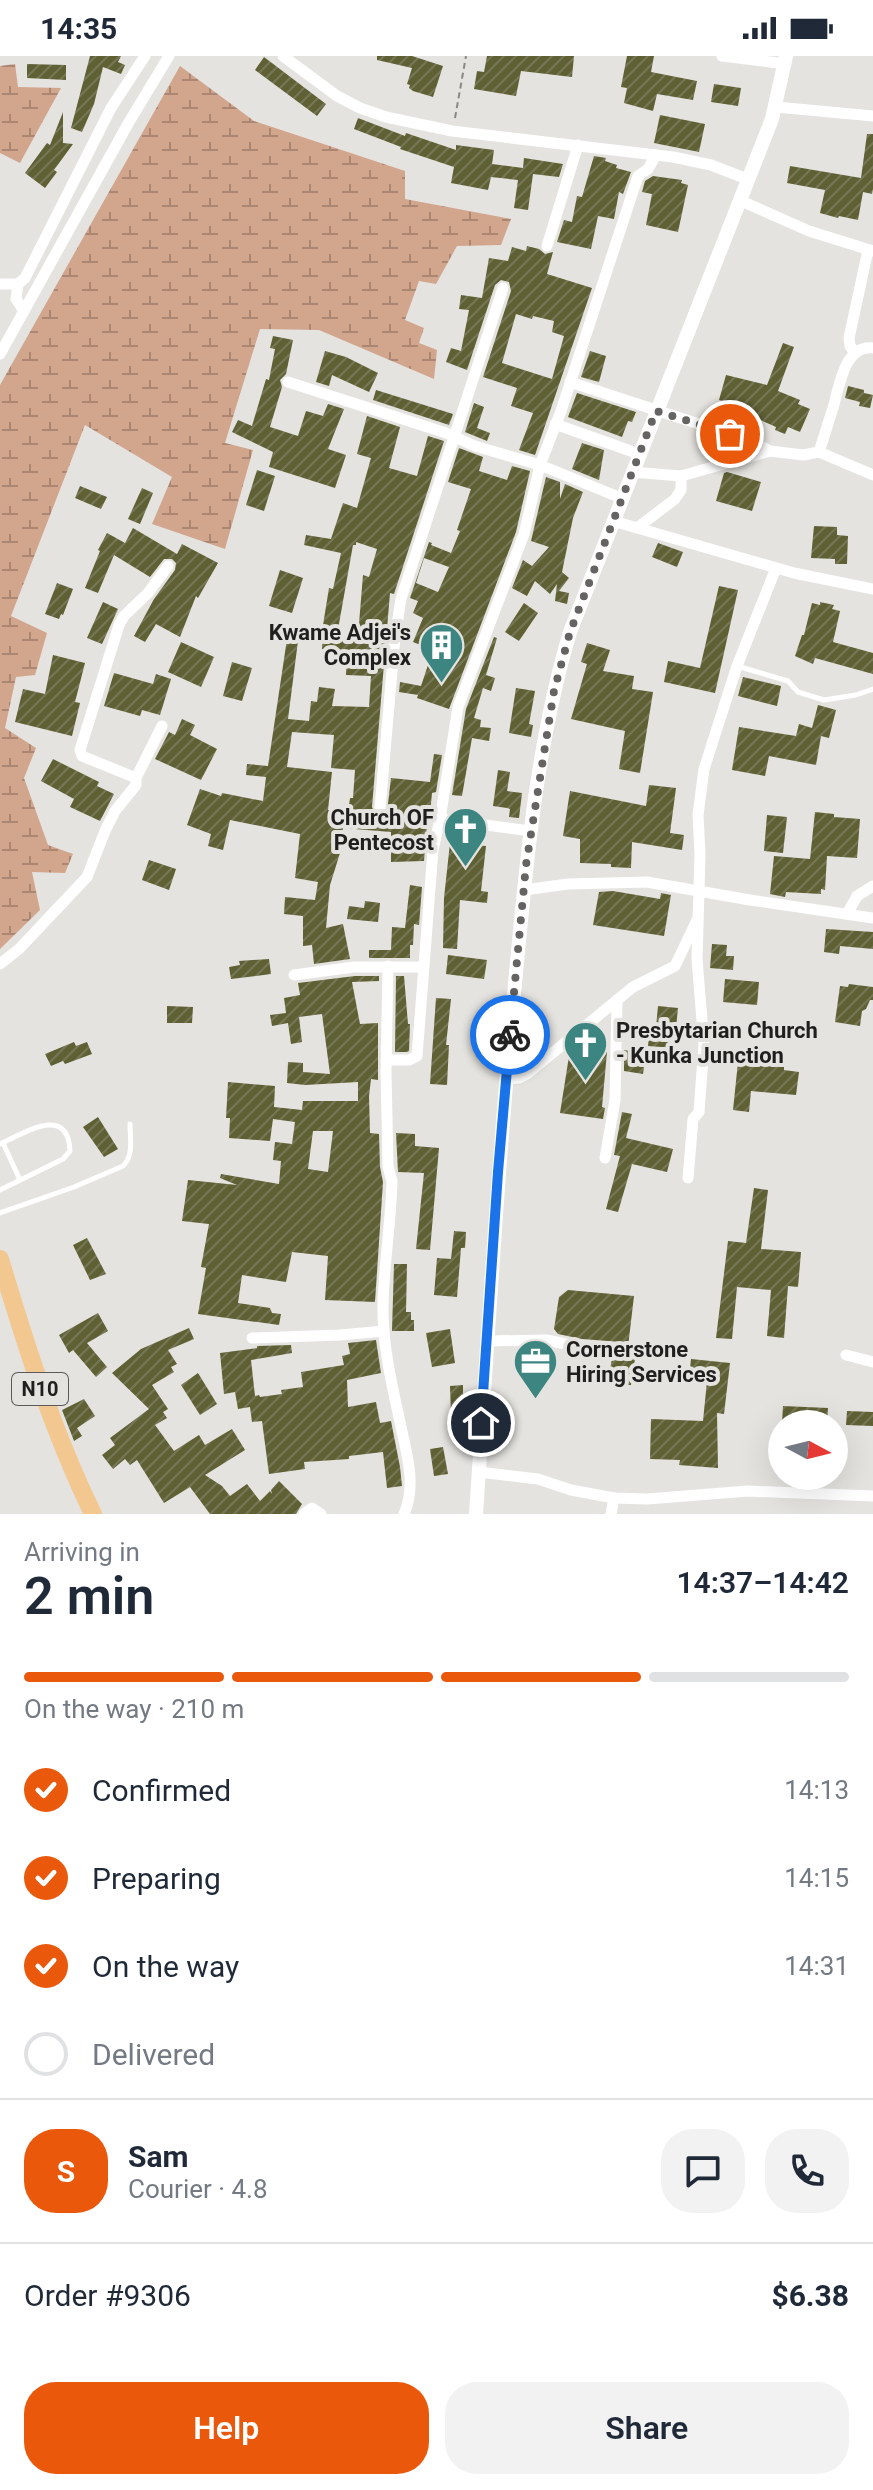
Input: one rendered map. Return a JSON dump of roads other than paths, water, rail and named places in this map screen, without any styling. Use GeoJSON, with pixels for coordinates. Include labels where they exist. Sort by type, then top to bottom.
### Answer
{"type":"FeatureCollection","features":[{"type":"Feature","properties":{"kind":"main road","name":"N10"},"geometry":{"type":"LineString","coordinates":[[0,1259],[58,1438],[93,1514]]}},
{"type":"Feature","properties":{"kind":"street"},"geometry":{"type":"LineString","coordinates":[[0,284],[18,284],[25,278],[111,108],[145,56]]}},
{"type":"Feature","properties":{"kind":"street"},"geometry":{"type":"LineString","coordinates":[[0,354],[169,56]]}},
{"type":"Feature","properties":{"kind":"street"},"geometry":{"type":"LineString","coordinates":[[283,56],[337,96],[386,117],[452,131],[697,161],[747,179]]}},
{"type":"Feature","properties":{"kind":"street"},"geometry":{"type":"LineString","coordinates":[[476,1514],[506,1079],[531,831],[554,691],[564,653],[621,498],[776,107],[786,60],[722,56]]}},
{"type":"Feature","properties":{"kind":"street"},"geometry":{"type":"LineString","coordinates":[[776,107],[873,116]]}},
{"type":"Feature","properties":{"kind":"street"},"geometry":{"type":"LineString","coordinates":[[547,246],[578,145]]}},
{"type":"Feature","properties":{"kind":"street"},"geometry":{"type":"LineString","coordinates":[[387,1060],[409,1060],[417,1056],[433,850],[458,707],[524,534],[540,465],[638,176],[648,169],[656,155]]}},
{"type":"Feature","properties":{"kind":"street"},"geometry":{"type":"LineString","coordinates":[[739,200],[809,231],[870,251],[849,338],[855,353]]}},
{"type":"Feature","properties":{"kind":"street"},"geometry":{"type":"LineString","coordinates":[[18,284],[16,299],[24,311]]}},
{"type":"Feature","properties":{"kind":"street"},"geometry":{"type":"LineString","coordinates":[[380,808],[401,599],[503,288]]}},
{"type":"Feature","properties":{"kind":"street"},"geometry":{"type":"LineString","coordinates":[[819,452],[842,373],[855,353],[862,348],[873,348]]}},
{"type":"Feature","properties":{"kind":"street"},"geometry":{"type":"LineString","coordinates":[[288,382],[540,465],[621,498]]}},
{"type":"Feature","properties":{"kind":"street"},"geometry":{"type":"LineString","coordinates":[[570,382],[754,442],[770,451],[803,455],[819,452],[873,475]]}},
{"type":"Feature","properties":{"kind":"street"},"geometry":{"type":"LineString","coordinates":[[555,424],[639,454]]}},
{"type":"Feature","properties":{"kind":"street"},"geometry":{"type":"LineString","coordinates":[[632,472],[681,476],[770,451]]}},
{"type":"Feature","properties":{"kind":"street"},"geometry":{"type":"LineString","coordinates":[[637,528],[675,499],[681,490],[681,476]]}},
{"type":"Feature","properties":{"kind":"street"},"geometry":{"type":"LineString","coordinates":[[613,521],[776,568],[873,589]]}},
{"type":"Feature","properties":{"kind":"street"},"geometry":{"type":"LineString","coordinates":[[136,778],[82,756],[80,750],[119,625],[168,566]]}},
{"type":"Feature","properties":{"kind":"street"},"geometry":{"type":"LineString","coordinates":[[688,1178],[693,1119],[699,1112],[704,1045],[698,986],[698,815],[704,769],[737,666],[776,568]]}},
{"type":"Feature","properties":{"kind":"street"},"geometry":{"type":"LineString","coordinates":[[0,964],[19,949],[87,877],[105,831],[115,811],[136,785],[136,778],[162,726]]}},
{"type":"Feature","properties":{"kind":"street"},"geometry":{"type":"LineString","coordinates":[[440,819],[531,831]]}},
{"type":"Feature","properties":{"kind":"street"},"geometry":{"type":"LineString","coordinates":[[524,890],[568,884],[635,881],[873,918]]}},
{"type":"Feature","properties":{"kind":"street"},"geometry":{"type":"LineString","coordinates":[[847,914],[857,896],[873,886]]}},
{"type":"Feature","properties":{"kind":"street"},"geometry":{"type":"LineString","coordinates":[[506,1079],[519,1078],[534,1069],[633,987],[675,966],[698,920]]}},
{"type":"Feature","properties":{"kind":"street"},"geometry":{"type":"LineString","coordinates":[[388,966],[388,1155],[392,1181],[383,1303],[394,1396],[409,1463],[410,1496],[404,1514]]}},
{"type":"Feature","properties":{"kind":"street"},"geometry":{"type":"LineString","coordinates":[[294,975],[354,967],[422,967]]}},
{"type":"Feature","properties":{"kind":"street"},"geometry":{"type":"LineString","coordinates":[[605,1158],[615,1100],[617,1000]]}},
{"type":"Feature","properties":{"kind":"street"},"geometry":{"type":"LineString","coordinates":[[252,1338],[384,1331]]}},
{"type":"Feature","properties":{"kind":"street"},"geometry":{"type":"LineString","coordinates":[[488,1341],[546,1340],[620,1350]]}},
{"type":"Feature","properties":{"kind":"street"},"geometry":{"type":"LineString","coordinates":[[846,1355],[873,1362]]}},
{"type":"Feature","properties":{"kind":"street"},"geometry":{"type":"LineString","coordinates":[[479,1472],[538,1479],[571,1490],[614,1498],[647,1499],[748,1491],[873,1496]]}},
{"type":"Feature","properties":{"kind":"street"},"geometry":{"type":"LineString","coordinates":[[611,1514],[614,1498]]}},
{"type":"Feature","properties":{"kind":"street"},"geometry":{"type":"LineString","coordinates":[[304,1514],[312,1508],[321,1514]]}},
{"type":"Feature","properties":{"kind":"lane"},"geometry":{"type":"LineString","coordinates":[[737,666],[788,681],[798,692],[824,700],[873,689]]}},
{"type":"Feature","properties":{"kind":"lane"},"geometry":{"type":"LineString","coordinates":[[0,1213],[123,1166],[129,1160],[130,1124]]}},
{"type":"Feature","properties":{"kind":"lane"},"geometry":{"type":"LineString","coordinates":[[0,1190],[63,1159],[70,1151],[70,1136],[63,1128],[51,1125],[36,1127],[2,1144],[20,1180]]}},
{"type":"Feature","properties":{"kind":"place","name":"Kwame Adjei's Complex"},"geometry":{"type":"Point","coordinates":[442,684]}},
{"type":"Feature","properties":{"kind":"place","name":"Church OF Pentecost"},"geometry":{"type":"Point","coordinates":[465,869]}},
{"type":"Feature","properties":{"kind":"place","name":"Presbytarian Church - Kunka Junction"},"geometry":{"type":"Point","coordinates":[585,1082]}},
{"type":"Feature","properties":{"kind":"place","name":"Cornerstone Hiring Services"},"geometry":{"type":"Point","coordinates":[535,1401]}}]}
